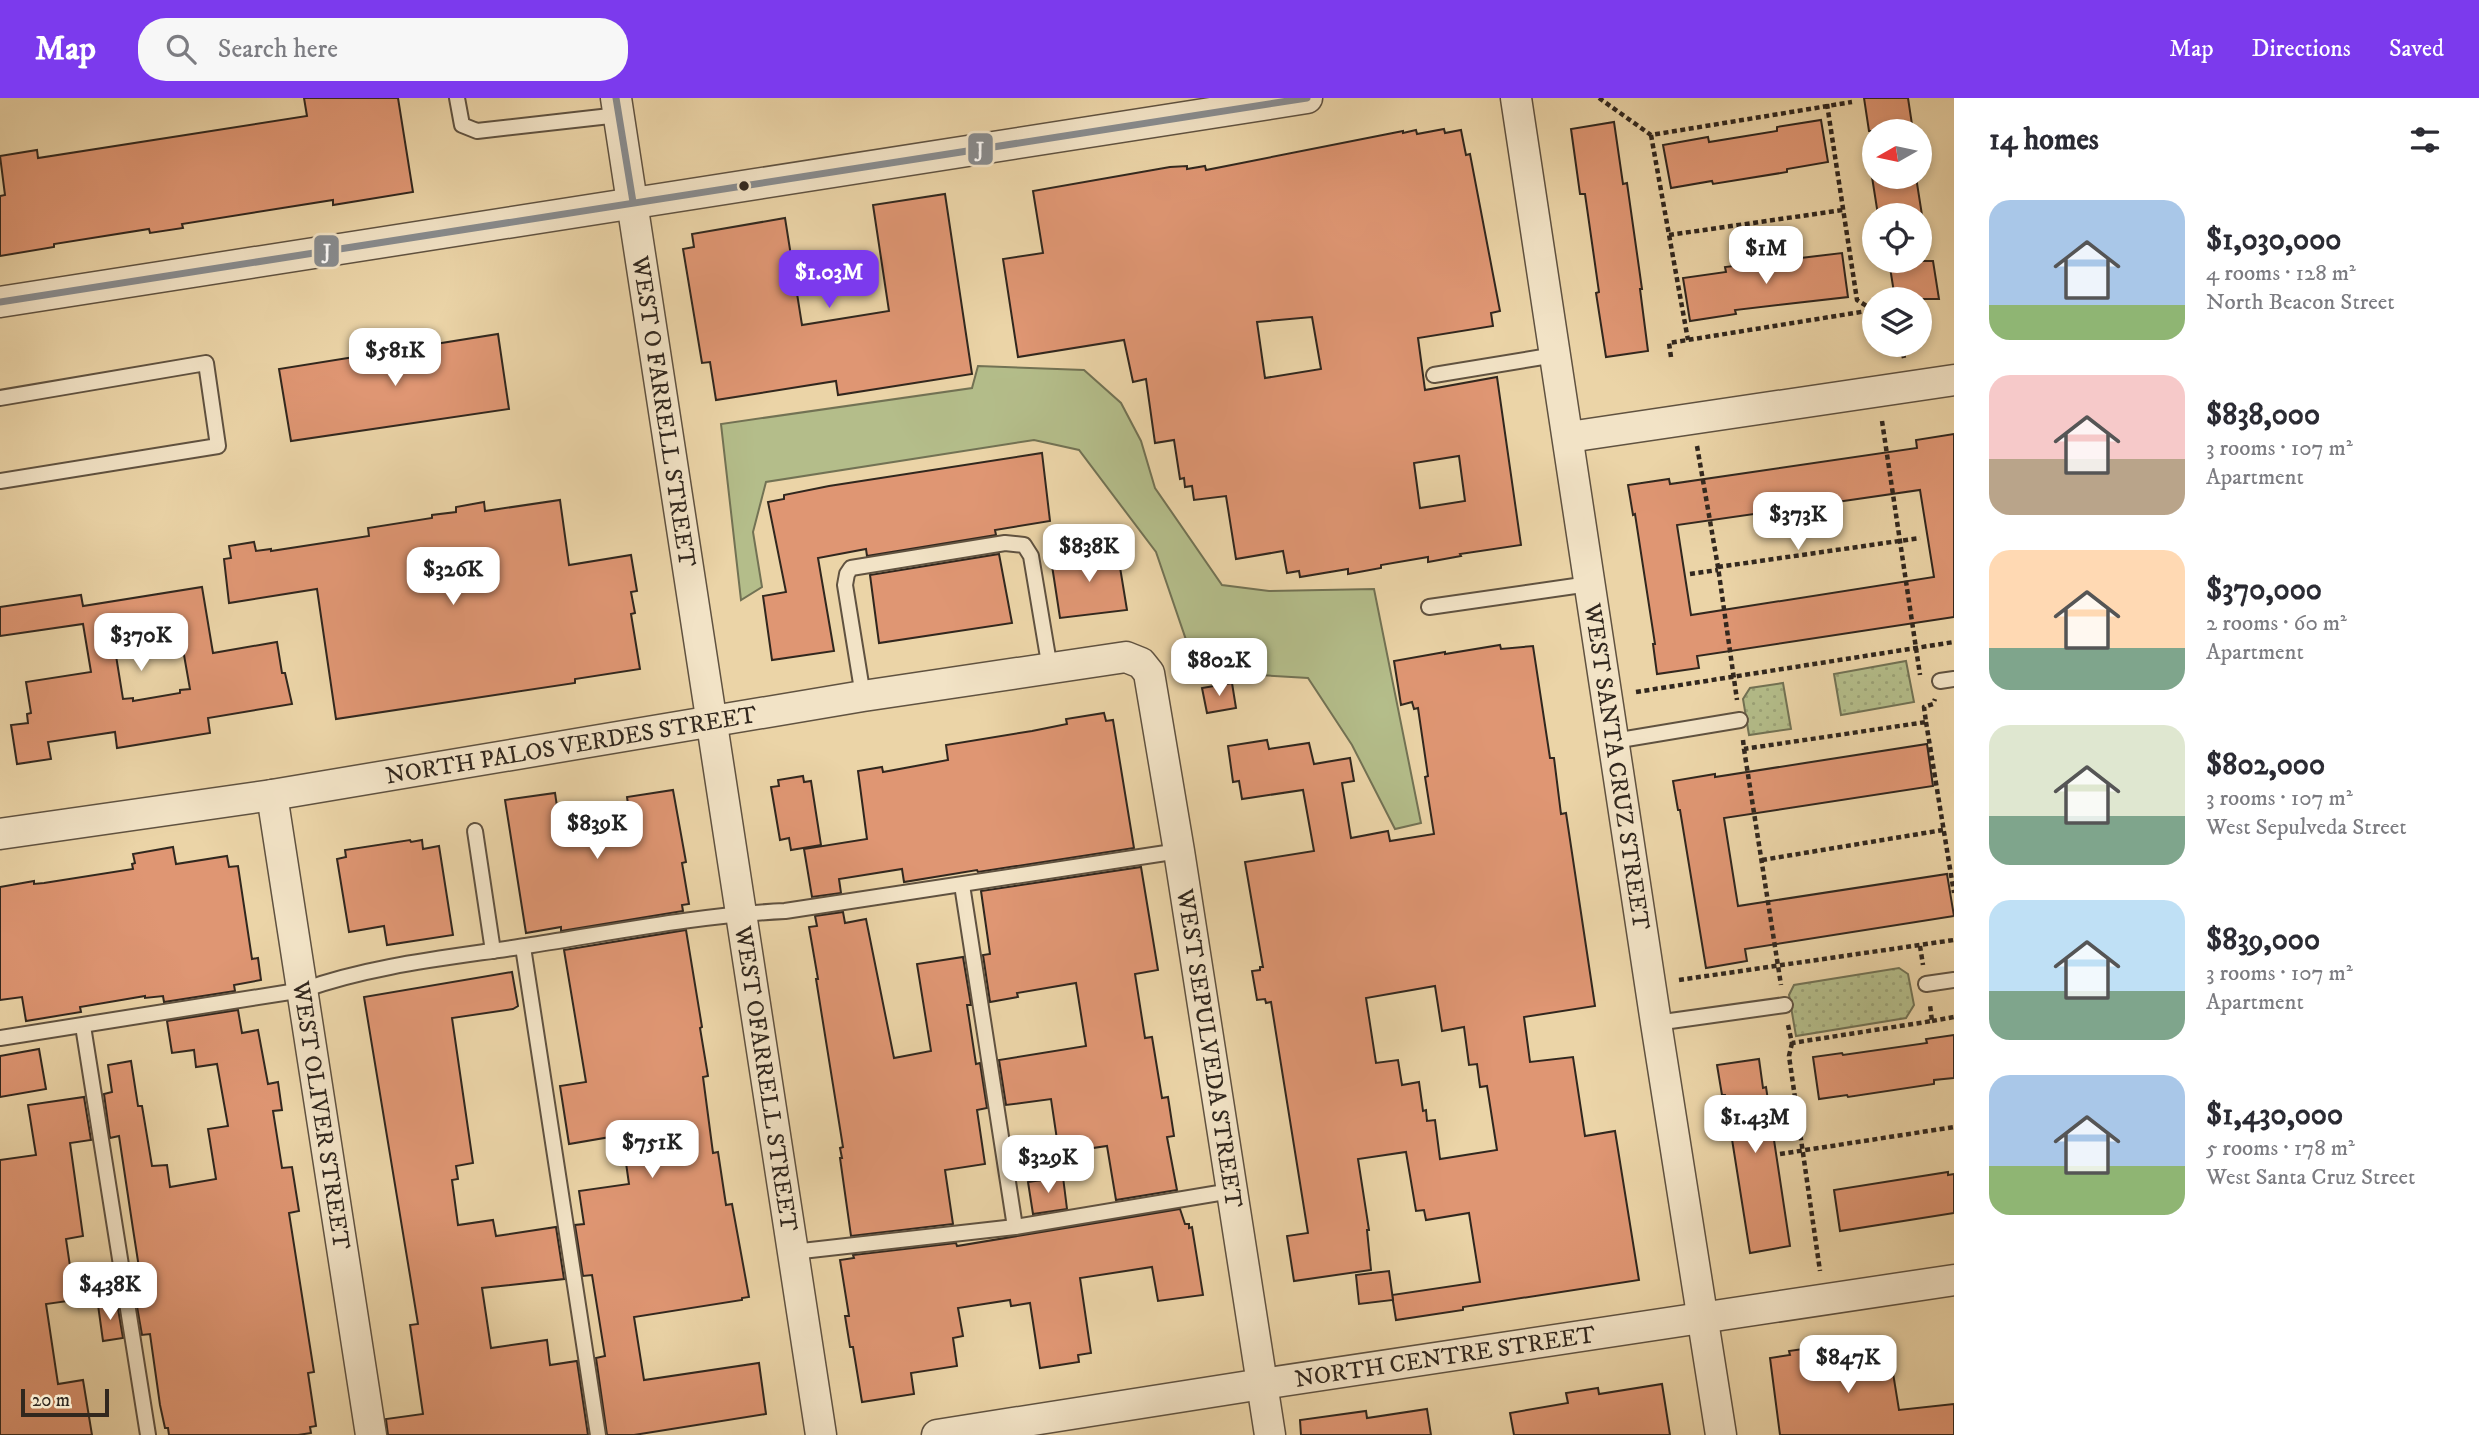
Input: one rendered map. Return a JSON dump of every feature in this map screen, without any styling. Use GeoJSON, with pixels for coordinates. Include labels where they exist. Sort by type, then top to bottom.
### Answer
{"type":"FeatureCollection","features":[{"type":"Feature","properties":{"kind":"street"},"geometry":{"type":"LineString","coordinates":[[0,302],[633,202],[1218,105],[1307,98]]}},
{"type":"Feature","properties":{"kind":"street","name":"WEST SANTA CRUZ STREET"},"geometry":{"type":"LineString","coordinates":[[1516,98],[1721,1435]]}},
{"type":"Feature","properties":{"kind":"street","name":"WEST O FARRELL STREET"},"geometry":{"type":"LineString","coordinates":[[617,106],[711,723]]}},
{"type":"Feature","properties":{"kind":"street"},"geometry":{"type":"LineString","coordinates":[[1569,437],[1954,380]]}},
{"type":"Feature","properties":{"kind":"street","name":"NORTH PALOS VERDES STREET"},"geometry":{"type":"LineString","coordinates":[[0,834],[272,795],[863,696],[1126,657],[1141,663]]}},
{"type":"Feature","properties":{"kind":"street","name":"WEST SEPULVEDA STREET"},"geometry":{"type":"LineString","coordinates":[[1141,663],[1149,673],[1179,851],[1270,1435]]}},
{"type":"Feature","properties":{"kind":"street","name":"WEST OFARRELL STREET"},"geometry":{"type":"LineString","coordinates":[[711,723],[821,1435]]}},
{"type":"Feature","properties":{"kind":"street","name":"WEST OLIVER STREET"},"geometry":{"type":"LineString","coordinates":[[272,795],[371,1435]]}},
{"type":"Feature","properties":{"kind":"street","name":"NORTH CENTRE STREET"},"geometry":{"type":"LineString","coordinates":[[937,1435],[1954,1280]]}},
{"type":"Feature","properties":{"kind":"lane"},"geometry":{"type":"LineString","coordinates":[[457,98],[462,125],[477,131],[617,106]]}},
{"type":"Feature","properties":{"kind":"lane"},"geometry":{"type":"LineString","coordinates":[[1434,375],[1555,355]]}},
{"type":"Feature","properties":{"kind":"lane"},"geometry":{"type":"LineString","coordinates":[[0,398],[206,363],[218,446],[0,481]]}},
{"type":"Feature","properties":{"kind":"lane"},"geometry":{"type":"LineString","coordinates":[[863,696],[845,585],[851,568],[1005,543],[1024,545],[1031,556],[1050,669]]}},
{"type":"Feature","properties":{"kind":"lane"},"geometry":{"type":"LineString","coordinates":[[1429,607],[1589,584]]}},
{"type":"Feature","properties":{"kind":"lane"},"geometry":{"type":"LineString","coordinates":[[1614,741],[1740,720]]}},
{"type":"Feature","properties":{"kind":"lane"},"geometry":{"type":"LineString","coordinates":[[475,831],[493,951]]}},
{"type":"Feature","properties":{"kind":"lane"},"geometry":{"type":"LineString","coordinates":[[0,1038],[303,990],[338,977],[493,951],[740,913],[785,911],[1179,851]]}},
{"type":"Feature","properties":{"kind":"lane"},"geometry":{"type":"LineString","coordinates":[[962,885],[1015,1227]]}},
{"type":"Feature","properties":{"kind":"lane"},"geometry":{"type":"LineString","coordinates":[[523,947],[598,1435]]}},
{"type":"Feature","properties":{"kind":"lane"},"geometry":{"type":"LineString","coordinates":[[1926,984],[1954,980]]}},
{"type":"Feature","properties":{"kind":"lane"},"geometry":{"type":"LineString","coordinates":[[1656,1023],[1785,1005]]}},
{"type":"Feature","properties":{"kind":"lane"},"geometry":{"type":"LineString","coordinates":[[83,1026],[148,1435]]}},
{"type":"Feature","properties":{"kind":"lane"},"geometry":{"type":"LineString","coordinates":[[793,1252],[1015,1227],[1231,1191]]}},
{"type":"Feature","properties":{"kind":"path"},"geometry":{"type":"LineString","coordinates":[[1600,98],[1651,135],[1688,340]]}},
{"type":"Feature","properties":{"kind":"path"},"geometry":{"type":"LineString","coordinates":[[1651,135],[1852,102]]}},
{"type":"Feature","properties":{"kind":"path"},"geometry":{"type":"LineString","coordinates":[[1827,104],[1857,300],[1862,303]]}},
{"type":"Feature","properties":{"kind":"path"},"geometry":{"type":"LineString","coordinates":[[1669,235],[1843,210]]}},
{"type":"Feature","properties":{"kind":"path"},"geometry":{"type":"LineString","coordinates":[[1671,357],[1669,343],[1862,312]]}},
{"type":"Feature","properties":{"kind":"path"},"geometry":{"type":"LineString","coordinates":[[1877,391],[1921,684]]}},
{"type":"Feature","properties":{"kind":"path"},"geometry":{"type":"LineString","coordinates":[[1692,419],[1718,569],[1777,966],[1792,1043],[1789,1056],[1824,1300]]}},
{"type":"Feature","properties":{"kind":"path"},"geometry":{"type":"LineString","coordinates":[[1690,574],[1920,538]]}},
{"type":"Feature","properties":{"kind":"path"},"geometry":{"type":"LineString","coordinates":[[1607,696],[1954,642]]}},
{"type":"Feature","properties":{"kind":"path"},"geometry":{"type":"LineString","coordinates":[[1924,707],[1933,704],[1947,680]]}},
{"type":"Feature","properties":{"kind":"path"},"geometry":{"type":"LineString","coordinates":[[1923,695],[1954,893]]}},
{"type":"Feature","properties":{"kind":"path"},"geometry":{"type":"LineString","coordinates":[[1744,749],[1926,722]]}},
{"type":"Feature","properties":{"kind":"path"},"geometry":{"type":"LineString","coordinates":[[1762,860],[1944,830]]}},
{"type":"Feature","properties":{"kind":"path"},"geometry":{"type":"LineString","coordinates":[[1650,984],[1954,940]]}},
{"type":"Feature","properties":{"kind":"path"},"geometry":{"type":"LineString","coordinates":[[1920,946],[1932,1021]]}},
{"type":"Feature","properties":{"kind":"path"},"geometry":{"type":"LineString","coordinates":[[1792,1043],[1954,1017]]}},
{"type":"Feature","properties":{"kind":"path"},"geometry":{"type":"LineString","coordinates":[[1780,1154],[1954,1127]]}},
{"type":"Feature","properties":{"kind":"green space"},"geometry":{"type":"Polygon","coordinates":[[[978,366],[1084,370],[1121,403],[1141,441],[1155,488],[1222,585],[1269,591],[1374,589],[1421,823],[1395,829],[1352,745],[1308,678],[1242,674],[1195,666],[1156,552],[1079,450],[1034,440],[766,482],[753,532],[762,587],[741,600],[721,424],[972,388],[978,366]]]}},
{"type":"Feature","properties":{"kind":"green space"},"geometry":{"type":"Polygon","coordinates":[[[1906,661],[1914,702],[1841,715],[1834,674],[1906,661]]]}},
{"type":"Feature","properties":{"kind":"green space"},"geometry":{"type":"Polygon","coordinates":[[[1783,683],[1791,729],[1749,735],[1743,699],[1750,688],[1783,683]]]}},
{"type":"Feature","properties":{"kind":"green space"},"geometry":{"type":"Polygon","coordinates":[[[1899,968],[1908,974],[1914,1005],[1906,1018],[1796,1036],[1789,995],[1794,985],[1899,968]]]}},
{"type":"Feature","properties":{"kind":"building"},"geometry":{"type":"Polygon","coordinates":[[[304,98],[398,98],[413,192],[333,205],[333,200],[182,224],[183,228],[150,233],[149,229],[54,244],[54,247],[0,256],[0,196],[5,195],[0,156],[37,150],[38,158],[307,116],[304,98]]]}},
{"type":"Feature","properties":{"kind":"building"},"geometry":{"type":"Polygon","coordinates":[[[1864,98],[1908,98],[1911,119],[1867,119],[1864,98]]]}},
{"type":"Feature","properties":{"kind":"building"},"geometry":{"type":"Polygon","coordinates":[[[1821,120],[1828,162],[1787,169],[1787,172],[1671,188],[1663,145],[1708,137],[1709,142],[1777,131],[1777,127],[1821,120]]]}},
{"type":"Feature","properties":{"kind":"building"},"geometry":{"type":"Polygon","coordinates":[[[1614,122],[1623,184],[1627,183],[1648,351],[1606,357],[1585,194],[1580,194],[1571,129],[1614,122]]]}},
{"type":"Feature","properties":{"kind":"building"},"geometry":{"type":"Polygon","coordinates":[[[1444,129],[1445,133],[1461,130],[1466,155],[1470,154],[1500,311],[1491,313],[1493,326],[1418,338],[1425,390],[1497,377],[1521,545],[1460,554],[1461,556],[1428,562],[1428,557],[1348,574],[1348,569],[1300,577],[1299,571],[1287,573],[1283,551],[1236,559],[1226,496],[1194,500],[1192,486],[1185,487],[1184,478],[1180,479],[1174,440],[1155,443],[1146,379],[1133,382],[1124,340],[1018,357],[1003,259],[1043,253],[1033,191],[1170,167],[1187,166],[1187,169],[1205,166],[1206,170],[1403,131],[1416,130],[1417,134],[1444,129]],[[1312,317],[1257,322],[1265,378],[1321,369],[1312,317]],[[1459,456],[1414,463],[1420,508],[1465,501],[1459,456]]]}},
{"type":"Feature","properties":{"kind":"building"},"geometry":{"type":"Polygon","coordinates":[[[1874,189],[1918,189],[1920,203],[1876,203],[1874,189]]]}},
{"type":"Feature","properties":{"kind":"building"},"geometry":{"type":"Polygon","coordinates":[[[945,194],[972,374],[838,395],[836,381],[716,400],[710,362],[702,363],[683,249],[694,247],[692,234],[785,218],[802,325],[889,311],[873,205],[945,194]]]}},
{"type":"Feature","properties":{"kind":"building"},"geometry":{"type":"Polygon","coordinates":[[[1842,253],[1848,297],[1735,310],[1736,314],[1690,321],[1683,278],[1726,272],[1725,267],[1842,253]]]}},
{"type":"Feature","properties":{"kind":"building"},"geometry":{"type":"Polygon","coordinates":[[[1933,261],[1939,299],[1932,299],[1932,287],[1893,287],[1891,273],[1932,273],[1933,261]]]}},
{"type":"Feature","properties":{"kind":"building"},"geometry":{"type":"Polygon","coordinates":[[[498,334],[509,409],[291,441],[279,369],[498,334]]]}},
{"type":"Feature","properties":{"kind":"building"},"geometry":{"type":"Polygon","coordinates":[[[1954,434],[1954,617],[1697,656],[1699,668],[1657,674],[1655,644],[1628,485],[1669,479],[1670,484],[1917,448],[1916,440],[1954,434]],[[1920,490],[1677,525],[1691,615],[1934,577],[1920,490]]]}},
{"type":"Feature","properties":{"kind":"building"},"geometry":{"type":"Polygon","coordinates":[[[1042,453],[1050,521],[995,530],[996,535],[867,556],[866,549],[818,558],[834,651],[772,660],[763,596],[786,592],[768,502],[784,499],[784,495],[829,486],[1042,453]]]}},
{"type":"Feature","properties":{"kind":"building"},"geometry":{"type":"Polygon","coordinates":[[[560,500],[569,565],[631,555],[637,591],[631,592],[635,613],[631,614],[640,669],[575,679],[575,683],[336,719],[317,589],[229,603],[224,559],[231,558],[229,546],[254,542],[256,551],[271,551],[369,536],[368,528],[432,518],[432,515],[456,512],[456,507],[484,502],[485,511],[560,500]]]}},
{"type":"Feature","properties":{"kind":"building"},"geometry":{"type":"Polygon","coordinates":[[[1117,549],[1127,610],[1060,618],[1051,559],[1117,549]]]}},
{"type":"Feature","properties":{"kind":"building"},"geometry":{"type":"Polygon","coordinates":[[[999,554],[1012,623],[879,643],[870,575],[999,554]]]}},
{"type":"Feature","properties":{"kind":"building"},"geometry":{"type":"Polygon","coordinates":[[[202,587],[213,653],[277,642],[282,673],[285,673],[292,704],[208,718],[210,733],[117,748],[115,732],[48,742],[51,759],[17,764],[11,725],[28,723],[27,714],[31,713],[26,682],[91,672],[83,624],[0,636],[0,607],[81,595],[83,606],[202,587]],[[178,621],[112,631],[123,699],[133,698],[133,701],[190,689],[178,621]]]}},
{"type":"Feature","properties":{"kind":"building"},"geometry":{"type":"Polygon","coordinates":[[[1500,645],[1501,649],[1533,646],[1550,758],[1554,758],[1561,814],[1566,813],[1595,1006],[1524,1017],[1530,1062],[1573,1057],[1585,1136],[1615,1131],[1639,1280],[1396,1320],[1392,1295],[1480,1282],[1469,1213],[1426,1220],[1424,1210],[1416,1211],[1406,1152],[1358,1159],[1369,1230],[1371,1270],[1294,1281],[1287,1236],[1308,1233],[1271,1002],[1266,1003],[1265,999],[1257,1000],[1252,971],[1263,967],[1245,862],[1314,851],[1303,790],[1242,799],[1239,781],[1233,782],[1228,746],[1267,740],[1269,749],[1309,743],[1314,764],[1350,758],[1354,781],[1342,783],[1351,838],[1388,831],[1390,841],[1434,834],[1418,708],[1414,709],[1412,702],[1401,705],[1394,661],[1500,645]],[[1435,986],[1366,998],[1376,1063],[1398,1060],[1402,1085],[1419,1082],[1427,1121],[1435,1120],[1440,1159],[1497,1150],[1487,1086],[1480,1087],[1477,1064],[1469,1065],[1464,1027],[1442,1031],[1435,986]]]}},
{"type":"Feature","properties":{"kind":"building"},"geometry":{"type":"Polygon","coordinates":[[[1232,683],[1236,708],[1207,713],[1202,688],[1232,683]]]}},
{"type":"Feature","properties":{"kind":"building"},"geometry":{"type":"Polygon","coordinates":[[[1104,713],[1106,721],[1113,720],[1134,848],[904,882],[902,869],[839,879],[841,893],[812,897],[804,849],[867,839],[858,771],[882,767],[883,772],[948,760],[946,745],[1067,724],[1066,719],[1104,713]]]}},
{"type":"Feature","properties":{"kind":"building"},"geometry":{"type":"Polygon","coordinates":[[[1927,744],[1933,786],[1724,818],[1738,906],[1947,874],[1954,916],[1745,949],[1747,961],[1706,968],[1673,781],[1927,744]]]}},
{"type":"Feature","properties":{"kind":"building"},"geometry":{"type":"Polygon","coordinates":[[[803,776],[804,782],[811,781],[821,845],[791,850],[789,838],[780,840],[771,787],[779,786],[778,780],[803,776]]]}},
{"type":"Feature","properties":{"kind":"building"},"geometry":{"type":"Polygon","coordinates":[[[673,790],[686,862],[682,863],[689,904],[682,905],[683,911],[561,931],[561,927],[526,933],[505,800],[555,793],[558,813],[628,804],[627,797],[673,790]]]}},
{"type":"Feature","properties":{"kind":"building"},"geometry":{"type":"Polygon","coordinates":[[[422,840],[423,849],[439,846],[453,935],[387,945],[384,926],[349,932],[337,859],[346,857],[345,850],[422,840]]]}},
{"type":"Feature","properties":{"kind":"building"},"geometry":{"type":"Polygon","coordinates":[[[173,847],[176,864],[227,856],[229,867],[238,866],[252,959],[258,958],[261,980],[234,985],[235,991],[164,1002],[163,996],[145,996],[80,1007],[81,1012],[26,1021],[22,997],[0,1000],[0,887],[133,869],[133,854],[173,847]]]}},
{"type":"Feature","properties":{"kind":"building"},"geometry":{"type":"Polygon","coordinates":[[[1141,867],[1158,970],[1135,974],[1145,1038],[1152,1037],[1162,1098],[1168,1097],[1174,1136],[1167,1137],[1177,1190],[1116,1200],[1107,1146],[1059,1153],[1051,1099],[1006,1105],[999,1060],[1086,1046],[1076,983],[1017,993],[1018,997],[990,1002],[983,955],[990,954],[981,891],[1141,867]]]}},
{"type":"Feature","properties":{"kind":"building"},"geometry":{"type":"Polygon","coordinates":[[[843,912],[845,923],[866,919],[894,1058],[931,1051],[917,964],[963,957],[971,1005],[967,1005],[976,1064],[980,1063],[987,1108],[977,1110],[985,1164],[945,1170],[953,1224],[851,1236],[840,1158],[840,1148],[843,1147],[809,927],[817,926],[815,916],[843,912]]]}},
{"type":"Feature","properties":{"kind":"building"},"geometry":{"type":"Polygon","coordinates":[[[686,930],[708,1076],[703,1077],[713,1153],[718,1152],[726,1205],[732,1204],[749,1297],[634,1317],[644,1380],[759,1363],[766,1414],[634,1435],[607,1435],[596,1358],[605,1356],[592,1275],[583,1276],[575,1225],[584,1224],[579,1191],[629,1184],[622,1135],[569,1144],[560,1086],[586,1082],[564,950],[686,930]]]}},
{"type":"Feature","properties":{"kind":"building"},"geometry":{"type":"Polygon","coordinates":[[[512,972],[518,1006],[452,1018],[473,1163],[456,1166],[458,1179],[452,1180],[458,1225],[493,1220],[496,1236],[556,1227],[564,1279],[482,1288],[491,1348],[547,1340],[550,1365],[577,1361],[588,1435],[388,1435],[386,1419],[423,1414],[410,1325],[418,1324],[364,997],[512,972]]]}},
{"type":"Feature","properties":{"kind":"building"},"geometry":{"type":"Polygon","coordinates":[[[238,1010],[242,1033],[258,1030],[268,1084],[278,1082],[282,1110],[273,1111],[282,1168],[292,1167],[299,1211],[289,1213],[314,1372],[308,1373],[316,1426],[310,1427],[311,1433],[298,1435],[169,1435],[160,1405],[150,1334],[142,1335],[136,1301],[144,1300],[119,1136],[110,1138],[104,1094],[112,1092],[108,1065],[131,1061],[152,1166],[167,1165],[170,1187],[216,1179],[208,1129],[228,1126],[217,1064],[196,1067],[194,1050],[172,1053],[167,1021],[238,1010]]]}},
{"type":"Feature","properties":{"kind":"building"},"geometry":{"type":"Polygon","coordinates":[[[1954,1035],[1954,1078],[1934,1080],[1934,1084],[1819,1099],[1813,1057],[1927,1043],[1926,1039],[1954,1035]]]}},
{"type":"Feature","properties":{"kind":"building"},"geometry":{"type":"Polygon","coordinates":[[[39,1049],[46,1089],[0,1097],[0,1056],[39,1049]]]}},
{"type":"Feature","properties":{"kind":"building"},"geometry":{"type":"Polygon","coordinates":[[[1759,1059],[1763,1088],[1766,1087],[1790,1246],[1750,1253],[1725,1095],[1722,1095],[1717,1065],[1759,1059]]]}},
{"type":"Feature","properties":{"kind":"building"},"geometry":{"type":"Polygon","coordinates":[[[84,1097],[91,1140],[70,1143],[83,1236],[66,1239],[75,1300],[46,1304],[58,1384],[83,1380],[92,1435],[0,1435],[0,1160],[36,1155],[28,1105],[84,1097]]]}},
{"type":"Feature","properties":{"kind":"building"},"geometry":{"type":"Polygon","coordinates":[[[1948,1172],[1948,1175],[1954,1174],[1954,1213],[1840,1231],[1834,1190],[1948,1172]]]}},
{"type":"Feature","properties":{"kind":"building"},"geometry":{"type":"Polygon","coordinates":[[[1063,1177],[1067,1209],[1033,1214],[1028,1182],[1063,1177]]]}},
{"type":"Feature","properties":{"kind":"building"},"geometry":{"type":"Polygon","coordinates":[[[1180,1209],[1185,1224],[1189,1224],[1189,1228],[1192,1227],[1203,1295],[1158,1301],[1152,1267],[1080,1278],[1091,1353],[1078,1355],[1079,1362],[1040,1368],[1030,1303],[1011,1306],[1010,1300],[958,1308],[963,1336],[953,1338],[957,1366],[911,1373],[914,1394],[862,1402],[845,1316],[849,1316],[840,1260],[854,1258],[853,1255],[956,1243],[957,1246],[1180,1209]]]}},
{"type":"Feature","properties":{"kind":"building"},"geometry":{"type":"Polygon","coordinates":[[[1389,1271],[1393,1300],[1359,1304],[1356,1275],[1389,1271]]]}},
{"type":"Feature","properties":{"kind":"building"},"geometry":{"type":"Polygon","coordinates":[[[117,1303],[123,1338],[103,1341],[98,1305],[117,1303]]]}},
{"type":"Feature","properties":{"kind":"building"},"geometry":{"type":"Polygon","coordinates":[[[1865,1340],[1865,1345],[1888,1342],[1899,1410],[1954,1404],[1954,1435],[1780,1435],[1770,1358],[1790,1355],[1789,1351],[1865,1340]]]}},
{"type":"Feature","properties":{"kind":"building"},"geometry":{"type":"Polygon","coordinates":[[[1662,1384],[1670,1435],[1514,1435],[1510,1413],[1568,1403],[1566,1393],[1598,1388],[1599,1394],[1662,1384]]]}},
{"type":"Feature","properties":{"kind":"building"},"geometry":{"type":"Polygon","coordinates":[[[1427,1409],[1431,1435],[1301,1435],[1300,1420],[1366,1411],[1367,1418],[1427,1409]]]}},
{"type":"Feature","properties":{"kind":"transit line","name":"J"},"geometry":{"type":"LineString","coordinates":[[616,98],[633,202]]}},
{"type":"Feature","properties":{"kind":"transit line","name":"J"},"geometry":{"type":"LineString","coordinates":[[0,302],[1307,98]]}}]}
